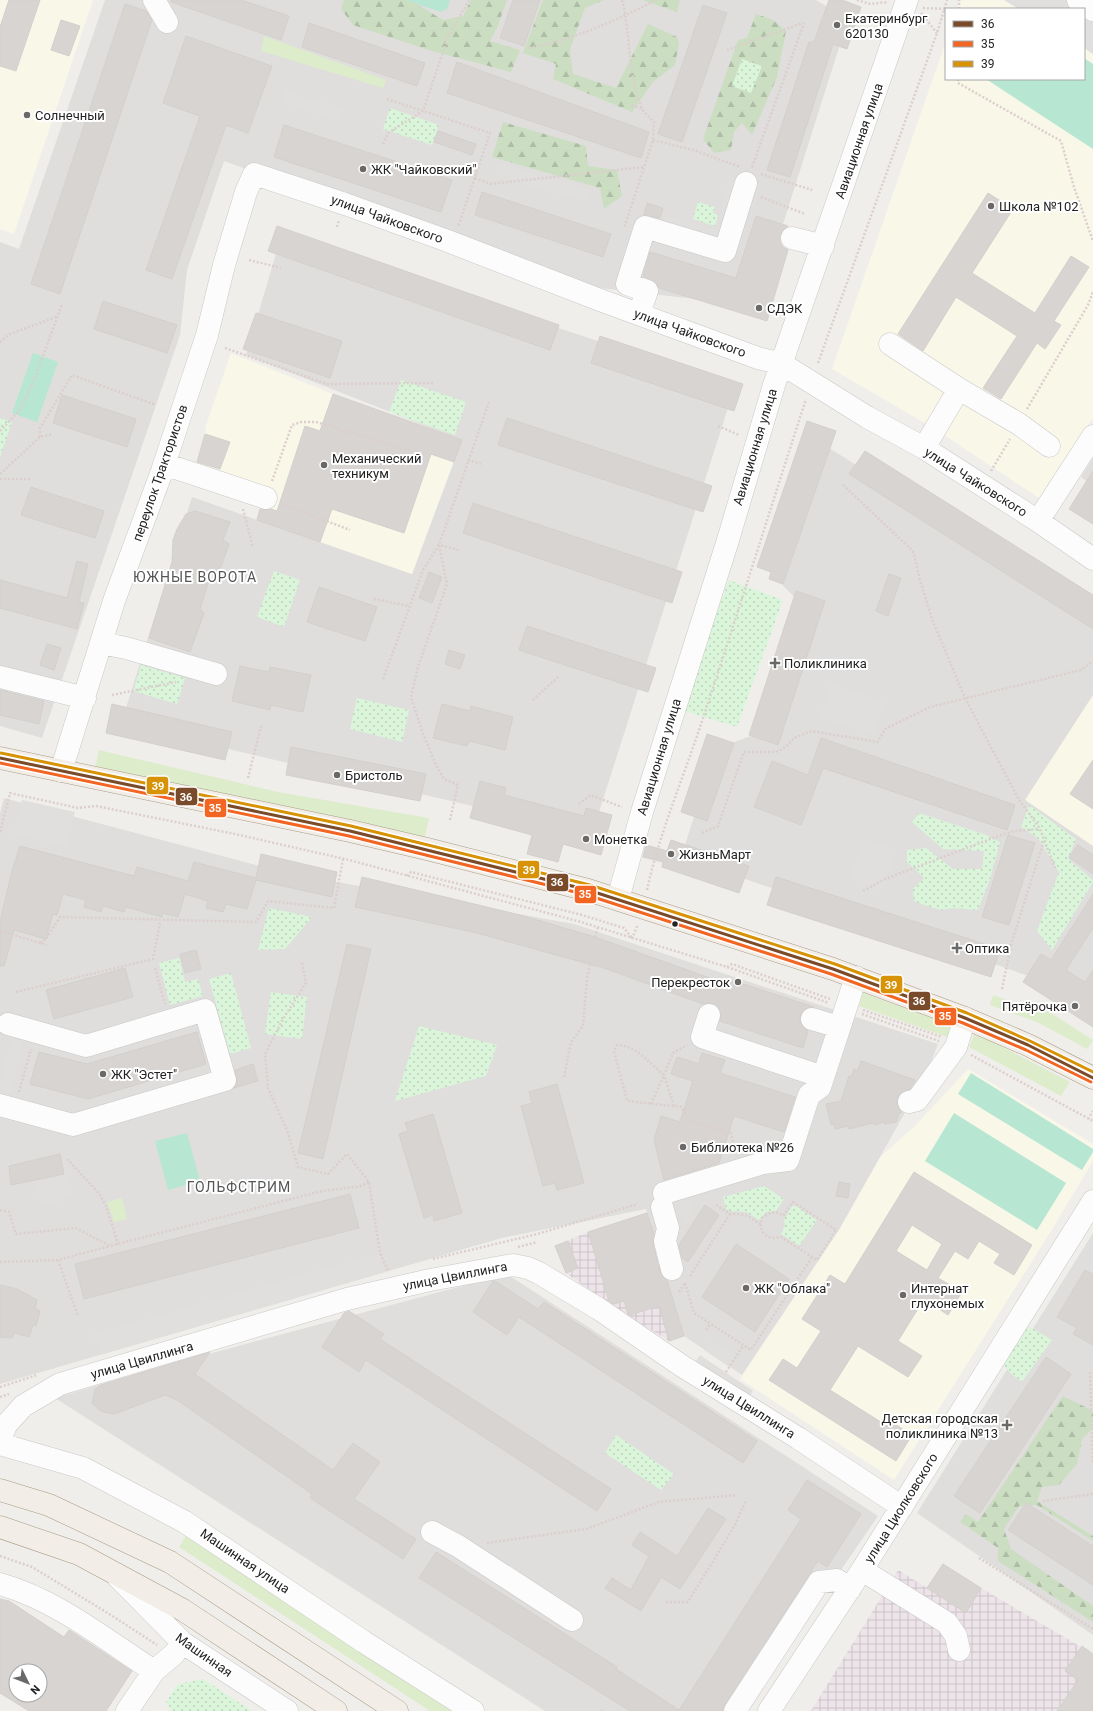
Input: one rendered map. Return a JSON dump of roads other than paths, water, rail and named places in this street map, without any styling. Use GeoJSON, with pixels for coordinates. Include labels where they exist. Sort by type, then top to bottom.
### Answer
{"type":"FeatureCollection","features":[{"type":"Feature","properties":{"kind":"main road"},"geometry":{"type":"LineString","coordinates":[[0,758],[419,847],[618,899],[856,978],[965,1018],[1028,1045],[1093,1078]]}},
{"type":"Feature","properties":{"kind":"main road"},"geometry":{"type":"LineString","coordinates":[[0,1490],[49,1505],[170,1562],[397,1711]]}},
{"type":"Feature","properties":{"kind":"main road"},"geometry":{"type":"LineString","coordinates":[[0,1527],[79,1554],[183,1610],[336,1711]]}},
{"type":"Feature","properties":{"kind":"street"},"geometry":{"type":"LineString","coordinates":[[154,0],[167,22]]}},
{"type":"Feature","properties":{"kind":"street"},"geometry":{"type":"LineString","coordinates":[[1078,0],[1093,10]]}},
{"type":"Feature","properties":{"kind":"street","name":"Авиационная улица"},"geometry":{"type":"LineString","coordinates":[[618,899],[642,812],[728,540],[774,385],[910,3]]}},
{"type":"Feature","properties":{"kind":"street","name":"улица Чайковского"},"geometry":{"type":"LineString","coordinates":[[254,174],[423,232],[758,358],[782,364],[867,417],[924,448],[1038,521],[1093,559]]}},
{"type":"Feature","properties":{"kind":"street","name":"переулок Трактористов"},"geometry":{"type":"LineString","coordinates":[[61,771],[117,594],[164,464],[207,335],[224,264],[246,192],[254,174]]}},
{"type":"Feature","properties":{"kind":"street"},"geometry":{"type":"LineString","coordinates":[[639,314],[648,288],[627,284],[645,227],[725,251],[750,174]]}},
{"type":"Feature","properties":{"kind":"street"},"geometry":{"type":"LineString","coordinates":[[792,238],[823,246]]}},
{"type":"Feature","properties":{"kind":"street"},"geometry":{"type":"LineString","coordinates":[[890,344],[959,389],[1019,424],[1049,446]]}},
{"type":"Feature","properties":{"kind":"street"},"geometry":{"type":"LineString","coordinates":[[924,448],[959,389]]}},
{"type":"Feature","properties":{"kind":"street"},"geometry":{"type":"LineString","coordinates":[[1038,521],[1093,436]]}},
{"type":"Feature","properties":{"kind":"street"},"geometry":{"type":"LineString","coordinates":[[164,464],[271,495]]}},
{"type":"Feature","properties":{"kind":"street"},"geometry":{"type":"LineString","coordinates":[[101,643],[126,648],[216,674]]}},
{"type":"Feature","properties":{"kind":"street"},"geometry":{"type":"LineString","coordinates":[[0,677],[85,698]]}},
{"type":"Feature","properties":{"kind":"street"},"geometry":{"type":"LineString","coordinates":[[679,1276],[665,1241],[668,1228],[663,1200],[763,1163],[788,1160],[809,1094],[820,1087],[856,978]]}},
{"type":"Feature","properties":{"kind":"street"},"geometry":{"type":"LineString","coordinates":[[7,1107],[73,1125],[225,1080],[205,1010],[86,1046],[8,1024]]}},
{"type":"Feature","properties":{"kind":"street"},"geometry":{"type":"LineString","coordinates":[[709,1015],[702,1037],[823,1077]]}},
{"type":"Feature","properties":{"kind":"street"},"geometry":{"type":"LineString","coordinates":[[812,1018],[839,1027]]}},
{"type":"Feature","properties":{"kind":"street"},"geometry":{"type":"LineString","coordinates":[[909,1102],[917,1100],[956,1047],[965,1018]]}},
{"type":"Feature","properties":{"kind":"street","name":"улица Циолковского"},"geometry":{"type":"LineString","coordinates":[[769,1711],[850,1589],[1091,1210]]}},
{"type":"Feature","properties":{"kind":"street","name":"улица Цвиллинга"},"geometry":{"type":"LineString","coordinates":[[0,1440],[6,1425],[23,1406],[60,1384],[347,1299],[430,1280],[513,1265],[528,1268],[539,1273],[599,1310],[902,1507]]}},
{"type":"Feature","properties":{"kind":"street","name":"Машинная улица"},"geometry":{"type":"LineString","coordinates":[[0,1444],[83,1468],[185,1522],[364,1642],[473,1711]]}},
{"type":"Feature","properties":{"kind":"street"},"geometry":{"type":"LineString","coordinates":[[432,1532],[458,1546],[572,1620]]}},
{"type":"Feature","properties":{"kind":"street"},"geometry":{"type":"LineString","coordinates":[[862,1570],[947,1623],[956,1636],[959,1650]]}},
{"type":"Feature","properties":{"kind":"street","name":"Машинная"},"geometry":{"type":"LineString","coordinates":[[113,1572],[178,1649],[287,1711]]}},
{"type":"Feature","properties":{"kind":"street"},"geometry":{"type":"LineString","coordinates":[[735,1711],[819,1582],[837,1580],[850,1589]]}},
{"type":"Feature","properties":{"kind":"street"},"geometry":{"type":"LineString","coordinates":[[0,1584],[20,1590],[66,1614],[154,1671]]}},
{"type":"Feature","properties":{"kind":"street"},"geometry":{"type":"LineString","coordinates":[[127,1711],[154,1671],[178,1649]]}},
{"type":"Feature","properties":{"kind":"place","name":"Екатеринбург 620130"},"geometry":{"type":"Point","coordinates":[837,25]}},
{"type":"Feature","properties":{"kind":"place","name":"Солнечный"},"geometry":{"type":"Point","coordinates":[27,115]}},
{"type":"Feature","properties":{"kind":"place","name":"ЖК \"Чайковский\""},"geometry":{"type":"Point","coordinates":[363,169]}},
{"type":"Feature","properties":{"kind":"place","name":"Школа №102"},"geometry":{"type":"Point","coordinates":[991,206]}},
{"type":"Feature","properties":{"kind":"place","name":"СДЭК"},"geometry":{"type":"Point","coordinates":[759,308]}},
{"type":"Feature","properties":{"kind":"place","name":"Механический техникум"},"geometry":{"type":"Point","coordinates":[324,465]}},
{"type":"Feature","properties":{"kind":"place","name":"Поликлиника"},"geometry":{"type":"Point","coordinates":[775,663]}},
{"type":"Feature","properties":{"kind":"place","name":"Бристоль"},"geometry":{"type":"Point","coordinates":[337,775]}},
{"type":"Feature","properties":{"kind":"place","name":"Монетка"},"geometry":{"type":"Point","coordinates":[586,839]}},
{"type":"Feature","properties":{"kind":"place","name":"ЖизньМарт"},"geometry":{"type":"Point","coordinates":[671,854]}},
{"type":"Feature","properties":{"kind":"place","name":"Оптика"},"geometry":{"type":"Point","coordinates":[957,948]}},
{"type":"Feature","properties":{"kind":"place","name":"Перекресток"},"geometry":{"type":"Point","coordinates":[738,982]}},
{"type":"Feature","properties":{"kind":"place","name":"Пятёрочка"},"geometry":{"type":"Point","coordinates":[1075,1006]}},
{"type":"Feature","properties":{"kind":"place","name":"ЖК \"Эстет\""},"geometry":{"type":"Point","coordinates":[103,1074]}},
{"type":"Feature","properties":{"kind":"place","name":"Библиотека №26"},"geometry":{"type":"Point","coordinates":[683,1147]}},
{"type":"Feature","properties":{"kind":"place","name":"ЖК \"Облака\""},"geometry":{"type":"Point","coordinates":[746,1288]}},
{"type":"Feature","properties":{"kind":"place","name":"Интернат глухонемых"},"geometry":{"type":"Point","coordinates":[903,1295]}},
{"type":"Feature","properties":{"kind":"place","name":"Детская городская поликлиника №13"},"geometry":{"type":"Point","coordinates":[1007,1425]}},
{"type":"Feature","properties":{"kind":"district","name":"ЮЖНЫЕ ВОРОТА"},"geometry":{"type":"Point","coordinates":[195,577]}},
{"type":"Feature","properties":{"kind":"district","name":"ГОЛЬФСТРИМ"},"geometry":{"type":"Point","coordinates":[239,1187]}}]}
